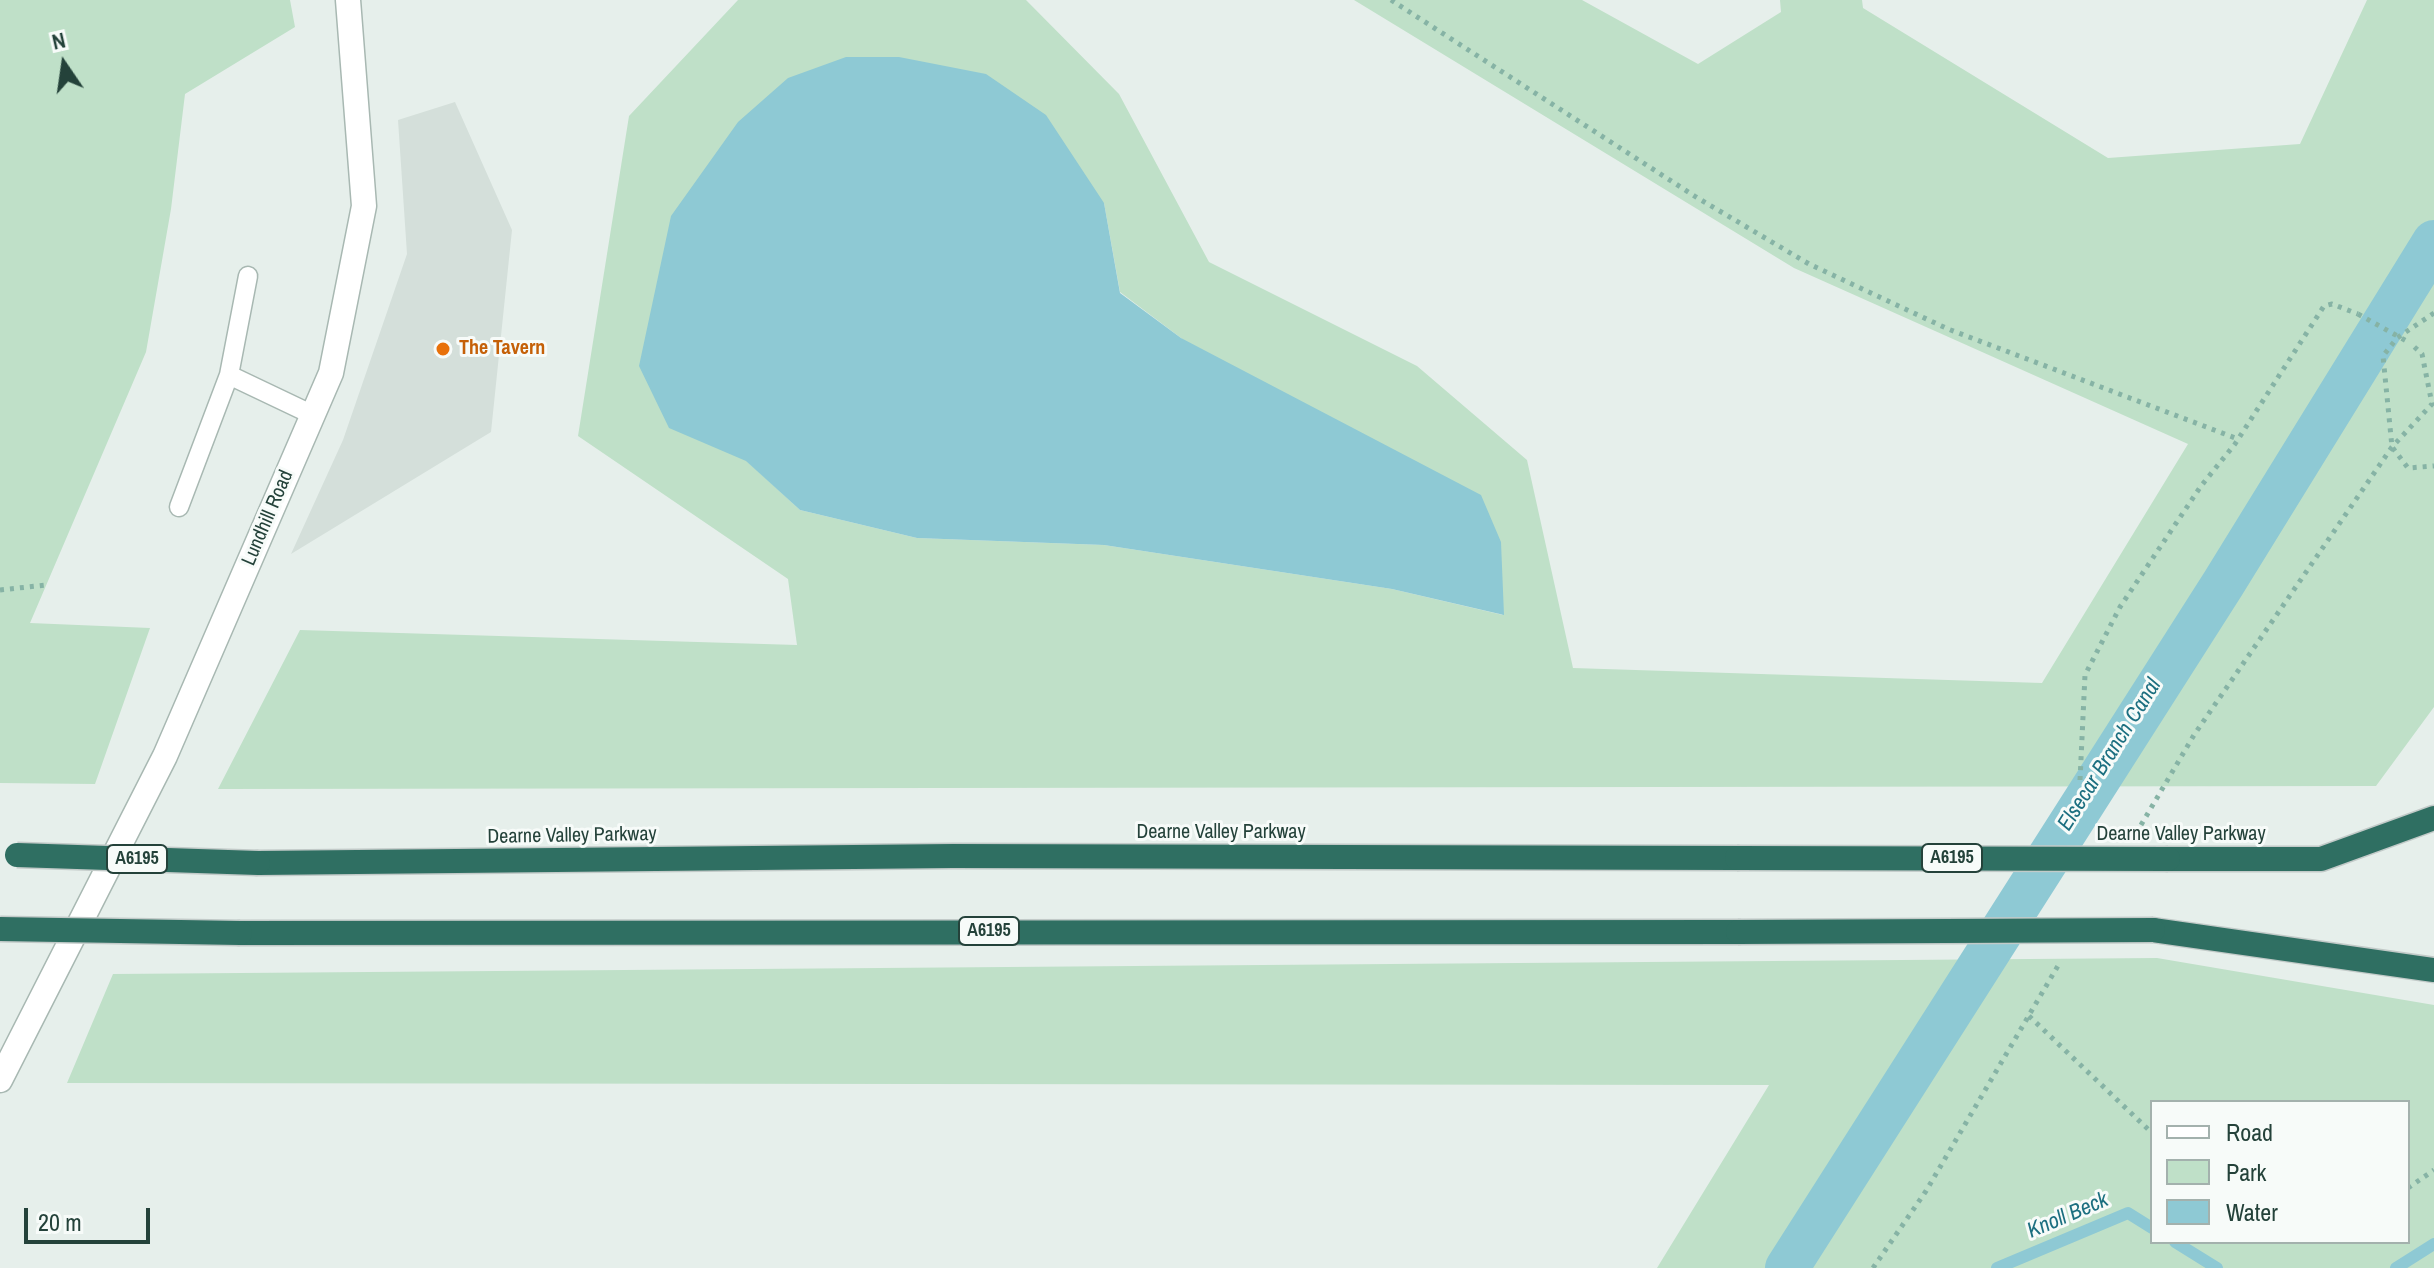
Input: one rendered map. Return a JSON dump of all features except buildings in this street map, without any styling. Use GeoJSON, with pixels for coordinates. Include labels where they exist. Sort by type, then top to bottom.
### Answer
{"type":"FeatureCollection","features":[{"type":"Feature","properties":{"kind":"highway","name":"Dearne Valley Parkway"},"geometry":{"type":"LineString","coordinates":[[9,854],[258,863],[953,856],[2321,859],[2434,818]]}},
{"type":"Feature","properties":{"kind":"highway","name":"A6195"},"geometry":{"type":"LineString","coordinates":[[0,929],[240,933],[2153,930],[2434,970]]}},
{"type":"Feature","properties":{"kind":"street","name":"Lundhill Road"},"geometry":{"type":"LineString","coordinates":[[0,1080],[165,756],[331,373],[364,206],[348,0]]}},
{"type":"Feature","properties":{"kind":"lane"},"geometry":{"type":"LineString","coordinates":[[179,507],[229,375],[248,276]]}},
{"type":"Feature","properties":{"kind":"lane"},"geometry":{"type":"LineString","coordinates":[[229,375],[313,415]]}},
{"type":"Feature","properties":{"kind":"path"},"geometry":{"type":"LineString","coordinates":[[1391,0],[1696,197],[1809,264],[1948,329],[2238,439]]}},
{"type":"Feature","properties":{"kind":"path"},"geometry":{"type":"LineString","coordinates":[[2080,780],[2085,675],[2120,607],[2238,439],[2324,306],[2332,304],[2358,314],[2410,343],[2422,354],[2432,404],[2392,447],[2194,735],[2139,829]]}},
{"type":"Feature","properties":{"kind":"path"},"geometry":{"type":"LineString","coordinates":[[2434,313],[2397,338],[2383,356],[2392,447],[2408,468],[2434,466]]}},
{"type":"Feature","properties":{"kind":"path"},"geometry":{"type":"LineString","coordinates":[[0,590],[46,585]]}},
{"type":"Feature","properties":{"kind":"path"},"geometry":{"type":"LineString","coordinates":[[1873,1268],[1926,1191],[2060,963]]}},
{"type":"Feature","properties":{"kind":"path"},"geometry":{"type":"LineString","coordinates":[[2029,1016],[2150,1131]]}},
{"type":"Feature","properties":{"kind":"path"},"geometry":{"type":"LineString","coordinates":[[2410,1187],[2434,1170]]}},
{"type":"Feature","properties":{"kind":"shaded area"},"geometry":{"type":"Polygon","coordinates":[[[455,102],[512,230],[491,432],[291,554],[343,440],[407,254],[398,120],[455,102]]]}},
{"type":"Feature","properties":{"kind":"green space"},"geometry":{"type":"Polygon","coordinates":[[[0,0],[290,0],[295,27],[185,94],[171,209],[146,352],[30,623],[150,628],[95,784],[0,783],[0,0]]]}},
{"type":"Feature","properties":{"kind":"green space"},"geometry":{"type":"Polygon","coordinates":[[[738,0],[1026,0],[1119,94],[1209,262],[1417,366],[1527,460],[1573,668],[2042,683],[2188,444],[1794,268],[1354,0],[1582,0],[1698,64],[1781,12],[1780,0],[1862,0],[1863,8],[2108,158],[2300,144],[2367,0],[2434,0],[2434,707],[2376,786],[218,789],[300,630],[797,645],[788,579],[578,436],[629,116],[738,0]],[[1104,203],[747,461],[800,510],[917,538],[1104,545],[1392,589],[1503,615],[1181,338],[1120,292],[1104,203]]]}},
{"type":"Feature","properties":{"kind":"green space"},"geometry":{"type":"Polygon","coordinates":[[[2157,958],[2434,1005],[2434,1268],[1657,1268],[1769,1085],[67,1083],[113,974],[2157,958]]]}},
{"type":"Feature","properties":{"kind":"water"},"geometry":{"type":"Polygon","coordinates":[[[846,57],[899,57],[986,74],[1046,115],[1104,203],[1120,293],[1181,338],[1481,495],[1501,542],[1504,615],[1392,589],[1104,545],[917,538],[800,510],[746,461],[669,428],[639,366],[671,216],[738,122],[788,78],[846,57]]]}},
{"type":"Feature","properties":{"kind":"waterway","name":"Elsecar Branch Canal"},"geometry":{"type":"LineString","coordinates":[[1787,1268],[2223,584],[2434,242]]}},
{"type":"Feature","properties":{"kind":"waterway","name":"Knoll Beck"},"geometry":{"type":"LineString","coordinates":[[1997,1268],[2128,1213],[2150,1227]]}},
{"type":"Feature","properties":{"kind":"waterway","name":"Knoll Beck"},"geometry":{"type":"LineString","coordinates":[[2178,1244],[2217,1268]]}},
{"type":"Feature","properties":{"kind":"waterway","name":"Knoll Beck"},"geometry":{"type":"LineString","coordinates":[[2396,1268],[2434,1244]]}},
{"type":"Feature","properties":{"kind":"place","name":"The Tavern"},"geometry":{"type":"Point","coordinates":[443,349]}}]}
